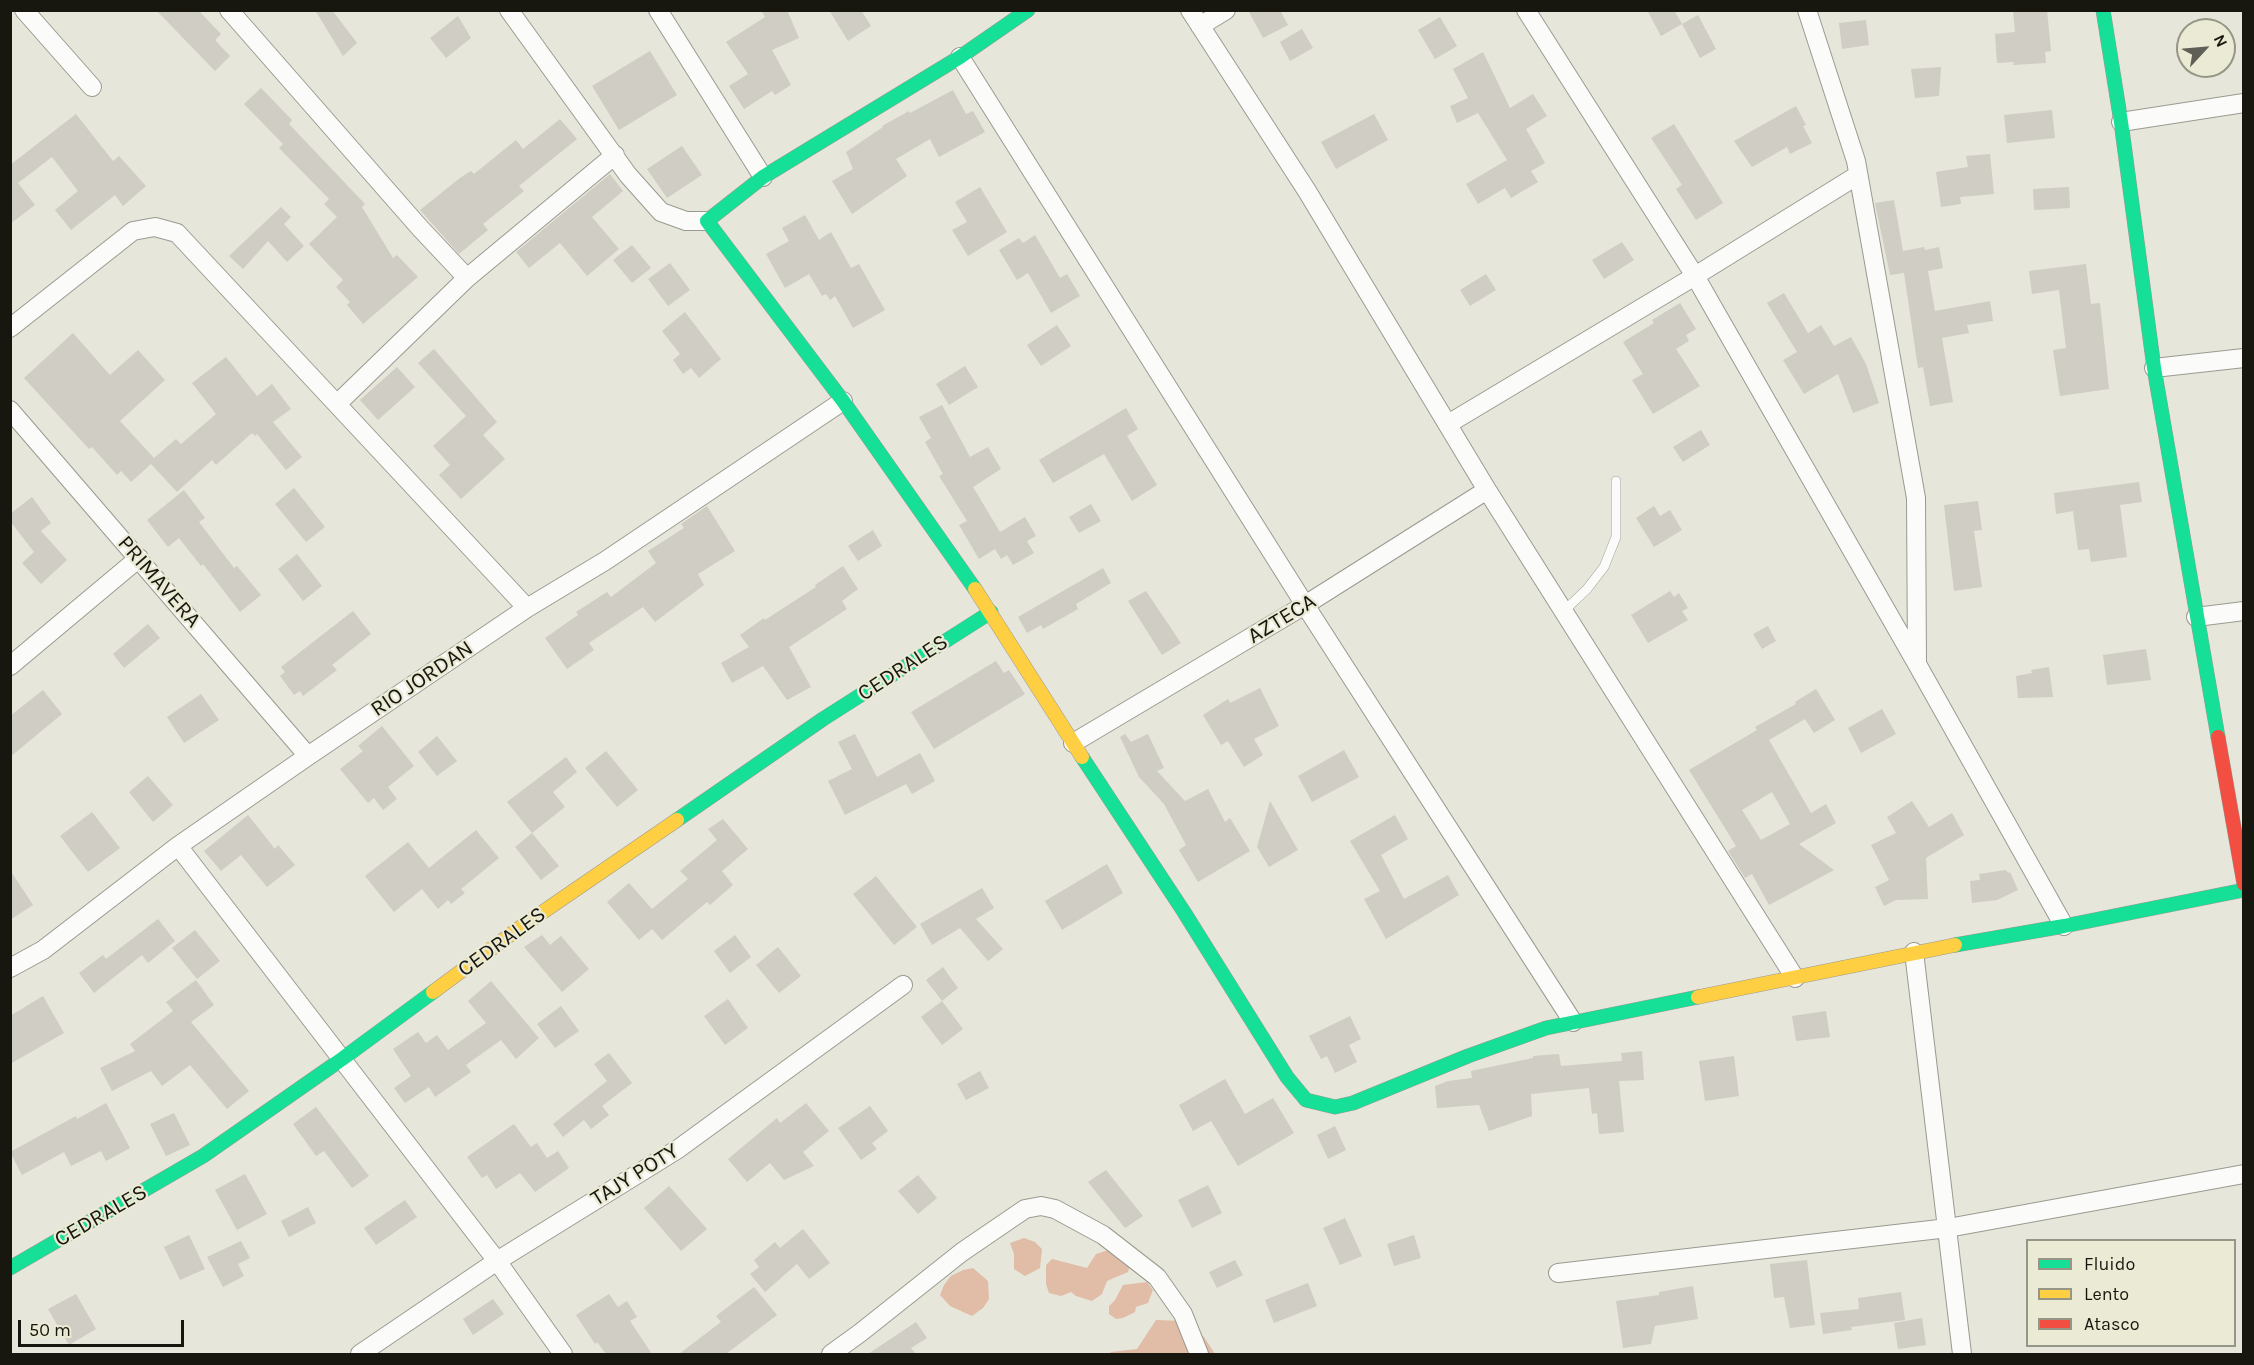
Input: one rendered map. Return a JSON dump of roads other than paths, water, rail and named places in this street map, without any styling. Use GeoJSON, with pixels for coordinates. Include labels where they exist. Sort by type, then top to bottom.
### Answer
{"type":"FeatureCollection","features":[{"type":"Feature","properties":{"kind":"street"},"geometry":{"type":"LineString","coordinates":[[24,10],[92,87]]}},
{"type":"Feature","properties":{"kind":"street"},"geometry":{"type":"LineString","coordinates":[[230,10],[420,228],[467,278]]}},
{"type":"Feature","properties":{"kind":"street"},"geometry":{"type":"LineString","coordinates":[[508,10],[628,175],[661,212],[686,221],[707,221],[763,177],[960,57],[1028,10]]}},
{"type":"Feature","properties":{"kind":"street"},"geometry":{"type":"LineString","coordinates":[[658,10],[763,177]]}},
{"type":"Feature","properties":{"kind":"street"},"geometry":{"type":"LineString","coordinates":[[1190,10],[1307,191],[1487,490],[1795,978]]}},
{"type":"Feature","properties":{"kind":"street"},"geometry":{"type":"LineString","coordinates":[[1200,26],[1226,10]]}},
{"type":"Feature","properties":{"kind":"street"},"geometry":{"type":"LineString","coordinates":[[1526,10],[1695,276],[2064,926]]}},
{"type":"Feature","properties":{"kind":"street"},"geometry":{"type":"LineString","coordinates":[[1807,10],[1856,161],[1916,498],[1917,664]]}},
{"type":"Feature","properties":{"kind":"street"},"geometry":{"type":"LineString","coordinates":[[2103,10],[2121,122],[2154,368],[2244,884]]}},
{"type":"Feature","properties":{"kind":"street"},"geometry":{"type":"LineString","coordinates":[[960,57],[1305,605],[1573,1022]]}},
{"type":"Feature","properties":{"kind":"street"},"geometry":{"type":"LineString","coordinates":[[2121,122],[2244,103]]}},
{"type":"Feature","properties":{"kind":"street"},"geometry":{"type":"LineString","coordinates":[[337,404],[467,278],[615,155]]}},
{"type":"Feature","properties":{"kind":"street"},"geometry":{"type":"LineString","coordinates":[[1448,424],[1858,175]]}},
{"type":"Feature","properties":{"kind":"street"},"geometry":{"type":"LineString","coordinates":[[707,221],[843,401],[991,612],[1287,1077],[1306,1100],[1335,1107],[1353,1103],[1479,1052],[1546,1028],[1604,1018],[1914,952],[2064,926],[2244,890]]}},
{"type":"Feature","properties":{"kind":"street"},"geometry":{"type":"LineString","coordinates":[[10,328],[133,231],[155,227],[177,233],[527,608]]}},
{"type":"Feature","properties":{"kind":"street"},"geometry":{"type":"LineString","coordinates":[[2154,368],[2244,358]]}},
{"type":"Feature","properties":{"kind":"street","name":"RIO JORDAN"},"geometry":{"type":"LineString","coordinates":[[10,968],[44,950],[178,846],[308,756],[527,608],[605,561],[843,401]]}},
{"type":"Feature","properties":{"kind":"street","name":"PRIMAVERA"},"geometry":{"type":"LineString","coordinates":[[10,410],[308,756]]}},
{"type":"Feature","properties":{"kind":"street","name":"AZTECA"},"geometry":{"type":"LineString","coordinates":[[1074,743],[1305,605],[1487,490]]}},
{"type":"Feature","properties":{"kind":"street"},"geometry":{"type":"LineString","coordinates":[[10,666],[139,558]]}},
{"type":"Feature","properties":{"kind":"street"},"geometry":{"type":"LineString","coordinates":[[2196,617],[2244,611]]}},
{"type":"Feature","properties":{"kind":"street","name":"CEDRALES"},"geometry":{"type":"LineString","coordinates":[[10,1268],[203,1156],[342,1059],[518,929],[813,726],[991,612]]}},
{"type":"Feature","properties":{"kind":"street"},"geometry":{"type":"LineString","coordinates":[[178,846],[497,1261],[563,1354]]}},
{"type":"Feature","properties":{"kind":"street"},"geometry":{"type":"LineString","coordinates":[[1914,952],[1962,1354]]}},
{"type":"Feature","properties":{"kind":"street","name":"TAJY POTY"},"geometry":{"type":"LineString","coordinates":[[360,1354],[497,1261],[678,1149],[903,985]]}},
{"type":"Feature","properties":{"kind":"street"},"geometry":{"type":"LineString","coordinates":[[1558,1274],[1948,1228],[2244,1174]]}},
{"type":"Feature","properties":{"kind":"street"},"geometry":{"type":"LineString","coordinates":[[831,1354],[962,1252],[1026,1209],[1041,1206],[1055,1209],[1103,1235],[1157,1277],[1183,1314],[1199,1354]]}},
{"type":"Feature","properties":{"kind":"lane"},"geometry":{"type":"LineString","coordinates":[[1564,611],[1587,589],[1604,567],[1616,537],[1616,481]]}}]}
